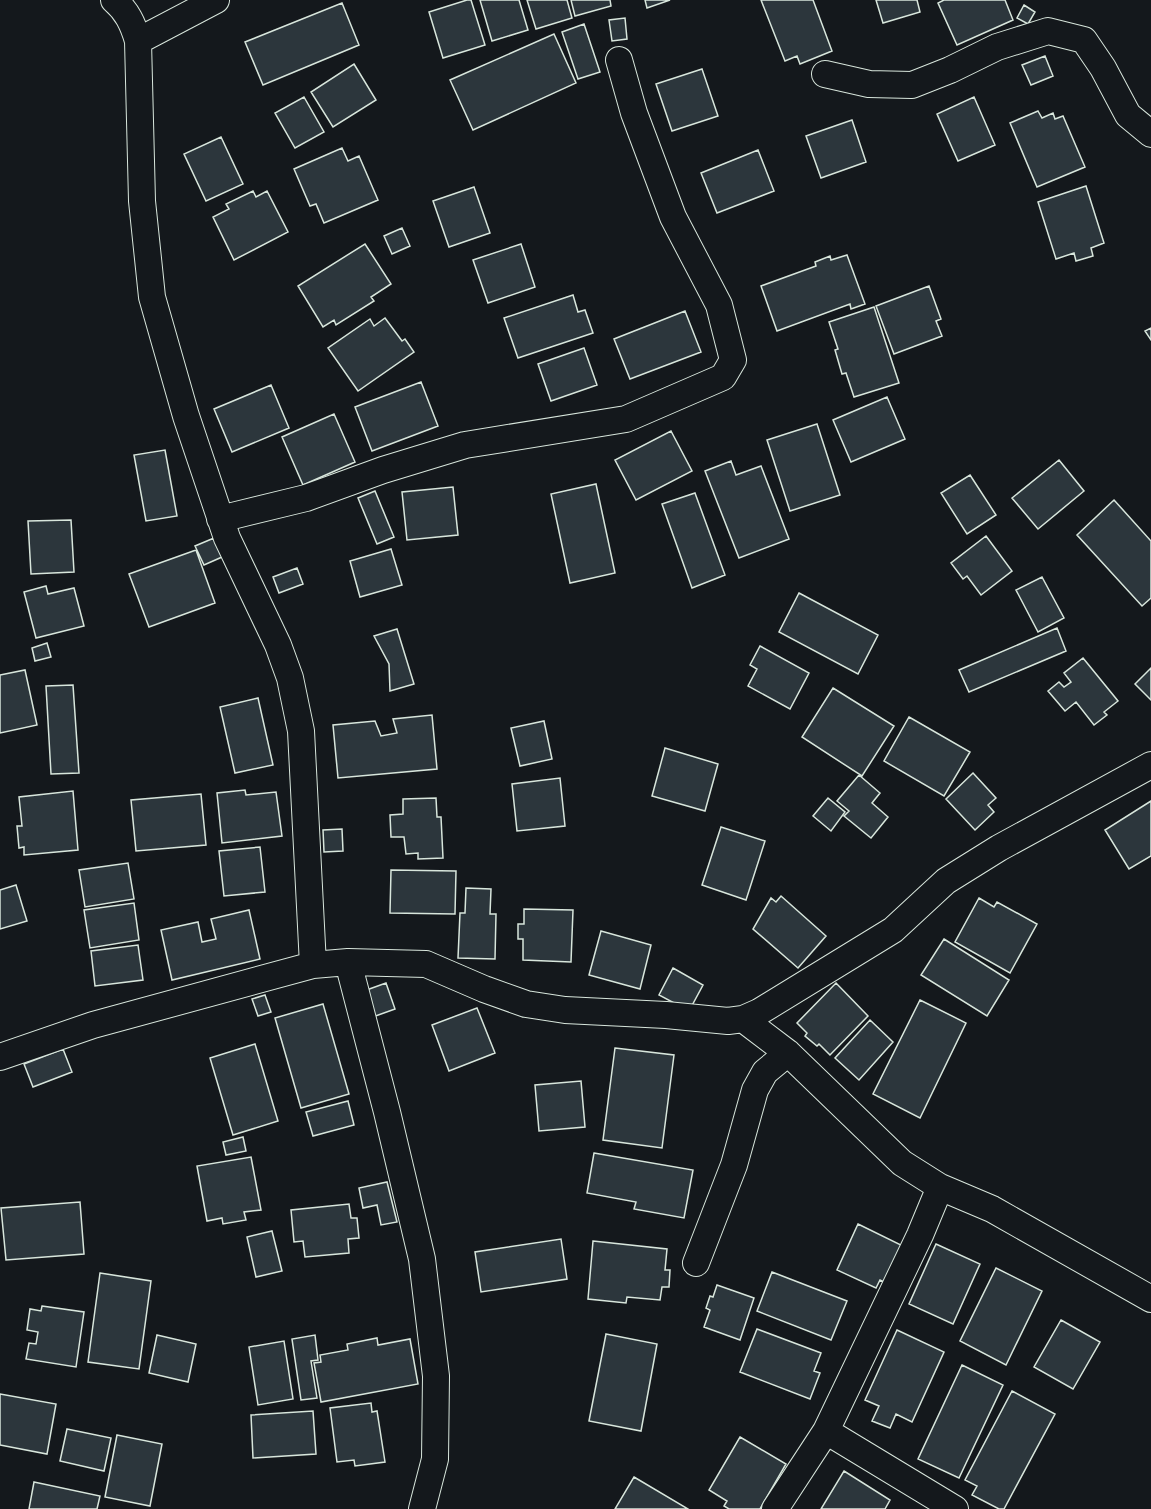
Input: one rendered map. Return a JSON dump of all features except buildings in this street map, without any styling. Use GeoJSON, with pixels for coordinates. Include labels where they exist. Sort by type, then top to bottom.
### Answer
{"type":"FeatureCollection","features":[{"type":"Feature","properties":{"kind":"street"},"geometry":{"type":"LineString","coordinates":[[114,0],[132,22],[138,41],[142,201],[152,297],[186,416],[220,519],[278,645],[290,678],[302,731],[313,965]]}},
{"type":"Feature","properties":{"kind":"street"},"geometry":{"type":"LineString","coordinates":[[138,41],[216,0]]}},
{"type":"Feature","properties":{"kind":"street"},"geometry":{"type":"LineString","coordinates":[[825,74],[869,84],[912,85],[950,70],[997,47],[1048,31],[1084,40],[1103,68],[1128,115],[1151,134]]}},
{"type":"Feature","properties":{"kind":"street"},"geometry":{"type":"LineString","coordinates":[[220,519],[306,498],[383,470],[465,446],[626,419],[723,376],[734,360],[719,305],[673,218],[634,112],[619,60]]}},
{"type":"Feature","properties":{"kind":"street"},"geometry":{"type":"LineString","coordinates":[[0,1057],[93,1025],[313,965],[348,962],[426,964],[526,1004],[565,1010],[666,1015],[728,1021],[744,1019],[893,930],[946,881],[999,848],[1151,765]]}},
{"type":"Feature","properties":{"kind":"street"},"geometry":{"type":"LineString","coordinates":[[348,962],[422,1259],[436,1376],[435,1459],[423,1509]]}},
{"type":"Feature","properties":{"kind":"street"},"geometry":{"type":"LineString","coordinates":[[744,1019],[788,1053],[902,1163],[940,1187],[992,1209],[1151,1299]]}},
{"type":"Feature","properties":{"kind":"street"},"geometry":{"type":"LineString","coordinates":[[696,1263],[734,1165],[755,1090],[765,1072],[788,1053]]}},
{"type":"Feature","properties":{"kind":"street"},"geometry":{"type":"LineString","coordinates":[[775,1509],[826,1431],[920,1235],[940,1187]]}},
{"type":"Feature","properties":{"kind":"street"},"geometry":{"type":"LineString","coordinates":[[826,1431],[955,1509]]}}]}
